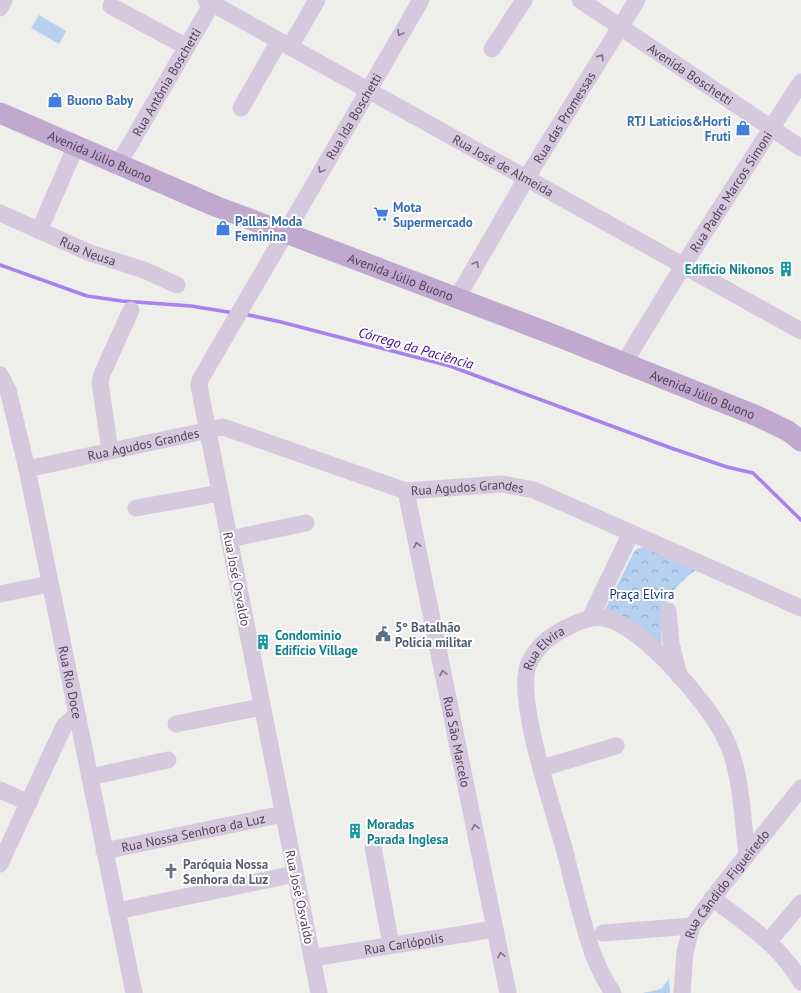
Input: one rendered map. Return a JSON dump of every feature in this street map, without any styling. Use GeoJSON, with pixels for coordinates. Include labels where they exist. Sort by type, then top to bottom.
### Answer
{"type":"FeatureCollection","features":[{"type":"Feature","properties":{"kind":"main road","name":"Avenida Júlio Buono"},"geometry":{"type":"LineString","coordinates":[[0,113],[215,206],[457,298],[768,420],[788,431],[801,441]]}},
{"type":"Feature","properties":{"kind":"street"},"geometry":{"type":"LineString","coordinates":[[0,8],[4,0]]}},
{"type":"Feature","properties":{"kind":"street"},"geometry":{"type":"LineString","coordinates":[[241,108],[317,0]]}},
{"type":"Feature","properties":{"kind":"street","name":"Rua Ida Boschetti"},"geometry":{"type":"LineString","coordinates":[[285,232],[421,0]]}},
{"type":"Feature","properties":{"kind":"street"},"geometry":{"type":"LineString","coordinates":[[492,49],[524,0]]}},
{"type":"Feature","properties":{"kind":"street","name":"Avenida Boschetti"},"geometry":{"type":"LineString","coordinates":[[580,0],[801,148]]}},
{"type":"Feature","properties":{"kind":"street","name":"Rua das Promessas"},"geometry":{"type":"LineString","coordinates":[[457,298],[526,177],[637,0]]}},
{"type":"Feature","properties":{"kind":"street","name":"Rua José de Almeida"},"geometry":{"type":"LineString","coordinates":[[211,1],[367,90],[801,331]]}},
{"type":"Feature","properties":{"kind":"street","name":"Rua Antônia Boschetti"},"geometry":{"type":"LineString","coordinates":[[118,165],[187,47],[211,1]]}},
{"type":"Feature","properties":{"kind":"street"},"geometry":{"type":"LineString","coordinates":[[111,6],[187,47]]}},
{"type":"Feature","properties":{"kind":"street","name":"Rua Padre Marcos Simoni"},"geometry":{"type":"LineString","coordinates":[[624,363],[683,266],[801,82]]}},
{"type":"Feature","properties":{"kind":"street"},"geometry":{"type":"LineString","coordinates":[[39,231],[76,146]]}},
{"type":"Feature","properties":{"kind":"street","name":"Rua Neusa"},"geometry":{"type":"LineString","coordinates":[[0,213],[90,253],[144,270],[177,286]]}},
{"type":"Feature","properties":{"kind":"street","name":"Rua José Osvaldo"},"geometry":{"type":"LineString","coordinates":[[285,232],[200,380],[199,386],[261,707],[319,993]]}},
{"type":"Feature","properties":{"kind":"street"},"geometry":{"type":"LineString","coordinates":[[110,451],[100,382],[102,374],[131,310]]}},
{"type":"Feature","properties":{"kind":"street","name":"Rua Rio Doce"},"geometry":{"type":"LineString","coordinates":[[0,375],[8,390],[27,469],[76,715],[134,993]]}},
{"type":"Feature","properties":{"kind":"street","name":"Rua Agudos Grandes"},"geometry":{"type":"LineString","coordinates":[[27,469],[223,427],[406,491],[502,484],[534,490],[801,608]]}},
{"type":"Feature","properties":{"kind":"street","name":"Rua São Marcelo"},"geometry":{"type":"LineString","coordinates":[[406,491],[508,993]]}},
{"type":"Feature","properties":{"kind":"street"},"geometry":{"type":"LineString","coordinates":[[136,508],[220,493]]}},
{"type":"Feature","properties":{"kind":"street"},"geometry":{"type":"LineString","coordinates":[[229,539],[306,523]]}},
{"type":"Feature","properties":{"kind":"street"},"geometry":{"type":"LineString","coordinates":[[590,618],[631,533]]}},
{"type":"Feature","properties":{"kind":"street"},"geometry":{"type":"LineString","coordinates":[[0,594],[50,584]]}},
{"type":"Feature","properties":{"kind":"street"},"geometry":{"type":"LineString","coordinates":[[668,611],[671,643],[679,676]]}},
{"type":"Feature","properties":{"kind":"street","name":"Rua Elvira"},"geometry":{"type":"LineString","coordinates":[[613,993],[594,955],[542,768],[527,707],[525,685],[528,666],[538,647],[556,632],[590,618],[603,617],[625,626],[651,647],[679,676],[719,725],[732,754],[747,855]]}},
{"type":"Feature","properties":{"kind":"street"},"geometry":{"type":"LineString","coordinates":[[176,724],[261,707]]}},
{"type":"Feature","properties":{"kind":"street"},"geometry":{"type":"LineString","coordinates":[[0,864],[64,726],[76,715]]}},
{"type":"Feature","properties":{"kind":"street"},"geometry":{"type":"LineString","coordinates":[[542,768],[616,746]]}},
{"type":"Feature","properties":{"kind":"street"},"geometry":{"type":"LineString","coordinates":[[90,777],[168,760]]}},
{"type":"Feature","properties":{"kind":"street","name":"Rua Cândido Figueiredo"},"geometry":{"type":"LineString","coordinates":[[682,993],[685,952],[692,926],[712,898],[801,788]]}},
{"type":"Feature","properties":{"kind":"street"},"geometry":{"type":"LineString","coordinates":[[0,790],[29,803]]}},
{"type":"Feature","properties":{"kind":"street","name":"Rua Nossa Senhora da Luz"},"geometry":{"type":"LineString","coordinates":[[104,851],[283,814]]}},
{"type":"Feature","properties":{"kind":"street"},"geometry":{"type":"LineString","coordinates":[[373,848],[391,944]]}},
{"type":"Feature","properties":{"kind":"street"},"geometry":{"type":"LineString","coordinates":[[117,910],[295,874]]}},
{"type":"Feature","properties":{"kind":"street"},"geometry":{"type":"LineString","coordinates":[[712,898],[769,941],[785,958],[801,982]]}},
{"type":"Feature","properties":{"kind":"street"},"geometry":{"type":"LineString","coordinates":[[769,941],[801,903]]}},
{"type":"Feature","properties":{"kind":"street"},"geometry":{"type":"LineString","coordinates":[[603,933],[692,926]]}},
{"type":"Feature","properties":{"kind":"street","name":"Rua Carlópolis"},"geometry":{"type":"LineString","coordinates":[[312,958],[495,928]]}},
{"type":"Feature","properties":{"kind":"green space"},"geometry":{"type":"Polygon","coordinates":[[[39,15],[66,31],[59,44],[31,28],[39,15]]]}},
{"type":"Feature","properties":{"kind":"green space","name":"Praça Elvira"},"geometry":{"type":"Polygon","coordinates":[[[643,547],[697,569],[677,586],[666,603],[662,623],[662,649],[648,635],[636,626],[622,618],[604,611],[635,550],[643,547]]]}},
{"type":"Feature","properties":{"kind":"green space"},"geometry":{"type":"Polygon","coordinates":[[[669,979],[670,993],[643,993],[661,989],[669,979]]]}},
{"type":"Feature","properties":{"kind":"waterway","name":"Córrego da Paciência"},"geometry":{"type":"LineString","coordinates":[[0,265],[87,296],[122,301],[191,306],[234,313]]}},
{"type":"Feature","properties":{"kind":"waterway","name":"Córrego da Paciência"},"geometry":{"type":"LineString","coordinates":[[244,314],[281,322],[450,366],[671,448],[727,467],[753,473],[801,520]]}},
{"type":"Feature","properties":{"kind":"place","name":"Buono Baby"},"geometry":{"type":"Point","coordinates":[55,100]}},
{"type":"Feature","properties":{"kind":"place","name":"RTJ Laticios&Horti Fruti"},"geometry":{"type":"Point","coordinates":[743,128]}},
{"type":"Feature","properties":{"kind":"place","name":"Mota Supermercado"},"geometry":{"type":"Point","coordinates":[381,214]}},
{"type":"Feature","properties":{"kind":"place","name":"Pallas Moda Feminina"},"geometry":{"type":"Point","coordinates":[223,228]}},
{"type":"Feature","properties":{"kind":"place","name":"Edifício Nikonos"},"geometry":{"type":"Point","coordinates":[786,269]}},
{"type":"Feature","properties":{"kind":"place","name":"5º Batalhão Policia militar"},"geometry":{"type":"Point","coordinates":[383,634]}},
{"type":"Feature","properties":{"kind":"place","name":"Condominio Edifício Village"},"geometry":{"type":"Point","coordinates":[263,642]}},
{"type":"Feature","properties":{"kind":"place","name":"Moradas Parada Inglesa"},"geometry":{"type":"Point","coordinates":[355,831]}},
{"type":"Feature","properties":{"kind":"place","name":"Paróquia Nossa Senhora da Luz"},"geometry":{"type":"Point","coordinates":[171,871]}}]}
